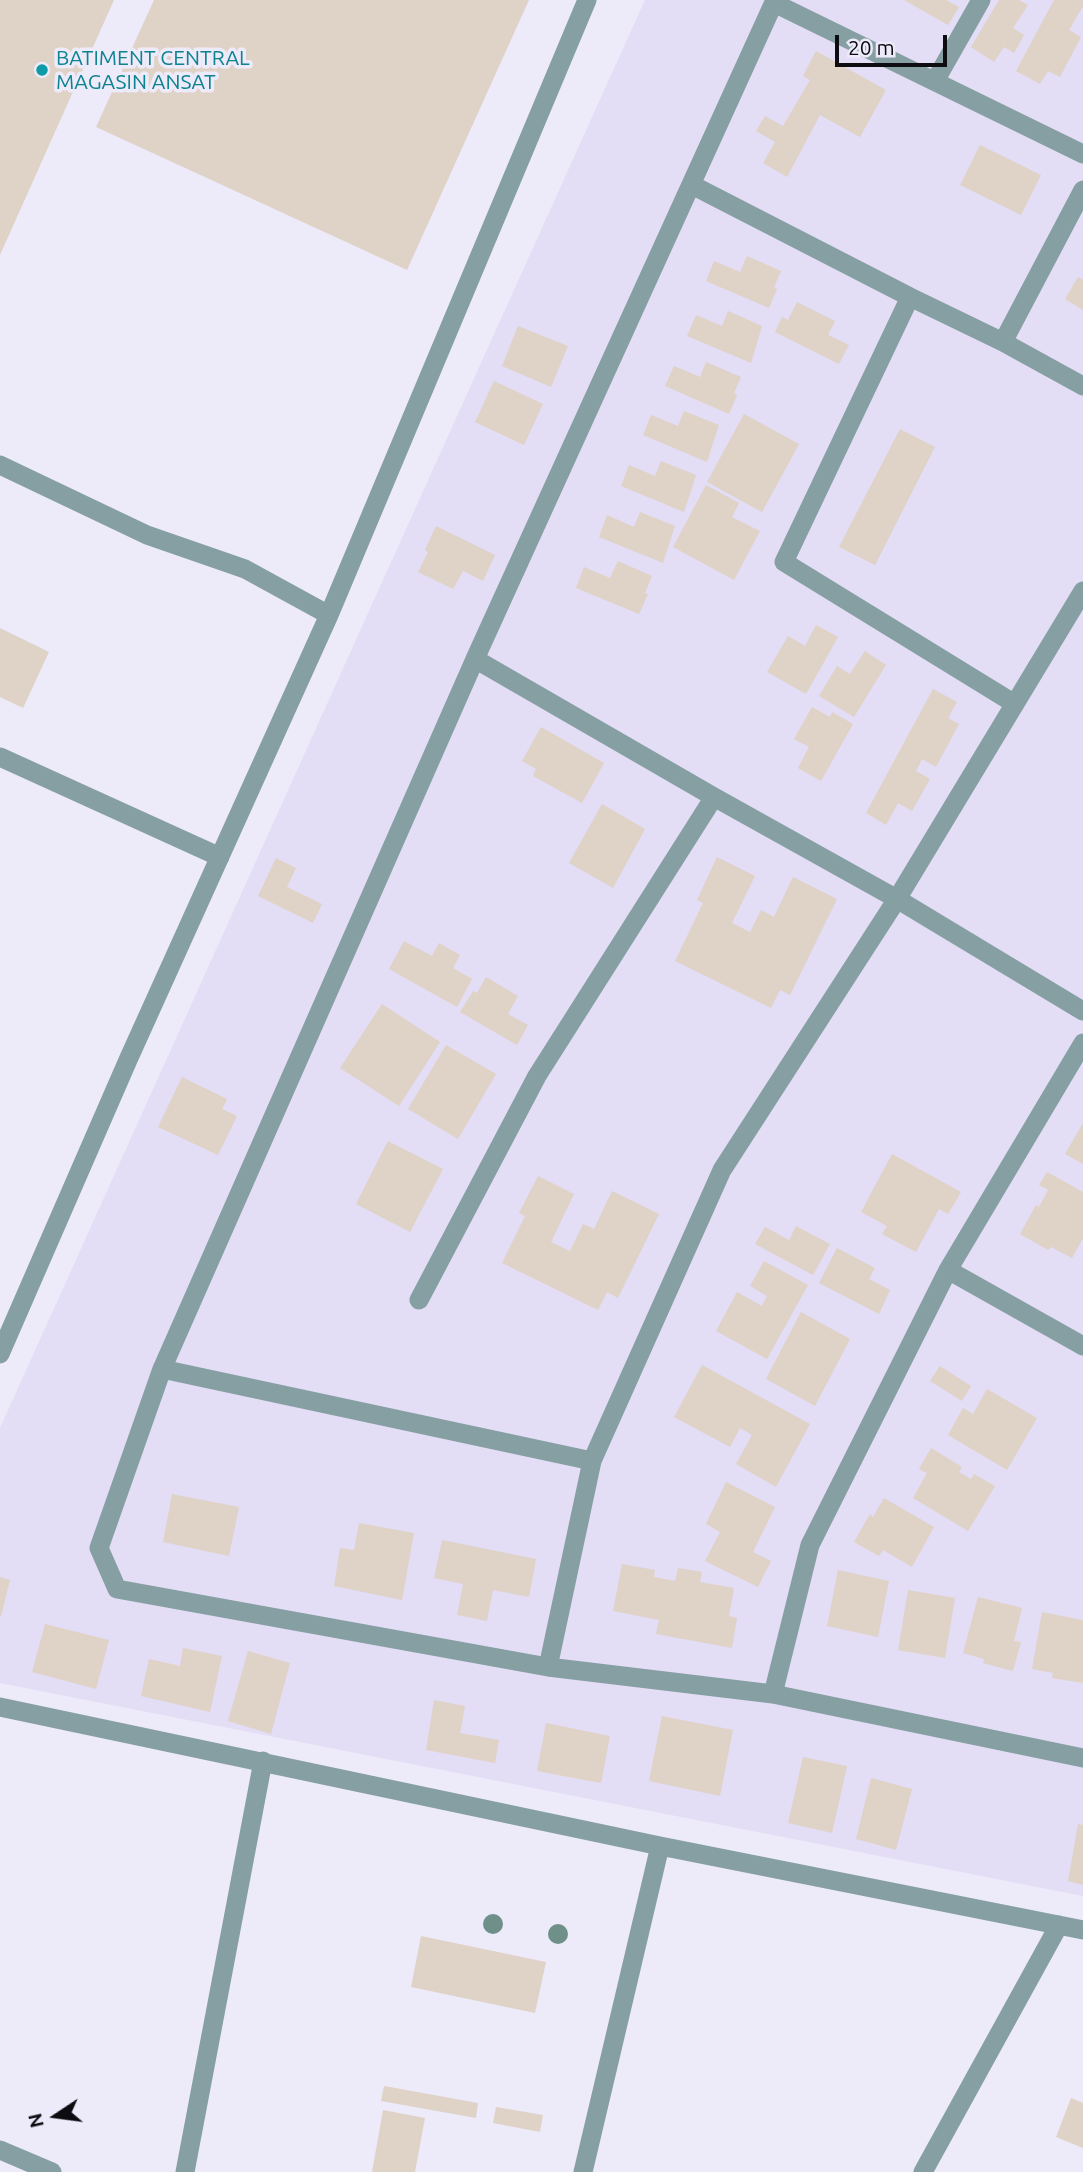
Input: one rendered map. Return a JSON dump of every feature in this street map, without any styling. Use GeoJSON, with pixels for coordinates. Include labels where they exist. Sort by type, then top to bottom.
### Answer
{"type":"FeatureCollection","features":[{"type":"Feature","properties":{"kind":"street"},"geometry":{"type":"LineString","coordinates":[[0,1354],[128,1060],[329,615],[587,0]]}},
{"type":"Feature","properties":{"kind":"street"},"geometry":{"type":"LineString","coordinates":[[935,81],[981,0]]}},
{"type":"Feature","properties":{"kind":"street"},"geometry":{"type":"LineString","coordinates":[[1083,155],[775,1],[475,659],[162,1369],[99,1548],[117,1589],[548,1667],[773,1694],[1083,1759]]}},
{"type":"Feature","properties":{"kind":"street"},"geometry":{"type":"LineString","coordinates":[[692,185],[910,298],[1003,342],[1083,386]]}},
{"type":"Feature","properties":{"kind":"street"},"geometry":{"type":"LineString","coordinates":[[1003,342],[1083,190]]}},
{"type":"Feature","properties":{"kind":"street"},"geometry":{"type":"LineString","coordinates":[[910,298],[784,562],[1015,704]]}},
{"type":"Feature","properties":{"kind":"street"},"geometry":{"type":"LineString","coordinates":[[0,465],[147,535],[245,569],[329,615]]}},
{"type":"Feature","properties":{"kind":"street"},"geometry":{"type":"LineString","coordinates":[[548,1667],[592,1461],[722,1170],[897,899],[1083,591]]}},
{"type":"Feature","properties":{"kind":"street"},"geometry":{"type":"LineString","coordinates":[[475,659],[897,899],[1083,1011]]}},
{"type":"Feature","properties":{"kind":"street"},"geometry":{"type":"LineString","coordinates":[[0,757],[220,856]]}},
{"type":"Feature","properties":{"kind":"street"},"geometry":{"type":"LineString","coordinates":[[419,1300],[537,1076],[714,797]]}},
{"type":"Feature","properties":{"kind":"street"},"geometry":{"type":"LineString","coordinates":[[773,1694],[810,1545],[948,1270],[1083,1043]]}},
{"type":"Feature","properties":{"kind":"street"},"geometry":{"type":"LineString","coordinates":[[948,1270],[1083,1346]]}},
{"type":"Feature","properties":{"kind":"street"},"geometry":{"type":"LineString","coordinates":[[162,1369],[592,1461]]}},
{"type":"Feature","properties":{"kind":"street"},"geometry":{"type":"LineString","coordinates":[[0,1707],[660,1846],[1083,1930]]}},
{"type":"Feature","properties":{"kind":"street"},"geometry":{"type":"LineString","coordinates":[[185,2172],[263,1761]]}},
{"type":"Feature","properties":{"kind":"street"},"geometry":{"type":"LineString","coordinates":[[583,2172],[660,1846]]}},
{"type":"Feature","properties":{"kind":"street"},"geometry":{"type":"LineString","coordinates":[[923,2172],[1059,1925]]}},
{"type":"Feature","properties":{"kind":"street"},"geometry":{"type":"LineString","coordinates":[[0,2150],[51,2172]]}},
{"type":"Feature","properties":{"kind":"shaded area"},"geometry":{"type":"Polygon","coordinates":[[[645,0],[1083,0],[1083,1896],[0,1683],[0,1428],[645,0]]]}},
{"type":"Feature","properties":{"kind":"building","name":"BATIMENT CENTRAL MAGASIN ANSAT"},"geometry":{"type":"Polygon","coordinates":[[[0,0],[114,0],[0,255],[0,0]]]}},
{"type":"Feature","properties":{"kind":"building"},"geometry":{"type":"Polygon","coordinates":[[[154,0],[529,0],[407,270],[96,127],[154,0]]]}},
{"type":"Feature","properties":{"kind":"building"},"geometry":{"type":"Polygon","coordinates":[[[904,0],[946,0],[959,7],[948,25],[904,0]]]}},
{"type":"Feature","properties":{"kind":"building"},"geometry":{"type":"Polygon","coordinates":[[[999,0],[1019,0],[1028,5],[1013,28],[1024,35],[1014,53],[1004,47],[994,62],[971,47],[999,0]]]}},
{"type":"Feature","properties":{"kind":"building"},"geometry":{"type":"Polygon","coordinates":[[[1054,0],[1083,0],[1083,6],[1069,30],[1081,37],[1060,77],[1048,71],[1040,84],[1016,71],[1054,0]]]}},
{"type":"Feature","properties":{"kind":"building"},"geometry":{"type":"Polygon","coordinates":[[[816,51],[886,90],[860,137],[820,115],[787,177],[763,163],[775,142],[756,131],[765,116],[783,126],[810,80],[803,76],[816,51]]]}},
{"type":"Feature","properties":{"kind":"building"},"geometry":{"type":"Polygon","coordinates":[[[980,145],[1041,175],[1021,215],[960,185],[980,145]]]}},
{"type":"Feature","properties":{"kind":"building"},"geometry":{"type":"Polygon","coordinates":[[[747,256],[781,271],[769,308],[706,281],[714,261],[740,272],[747,256]]]}},
{"type":"Feature","properties":{"kind":"building"},"geometry":{"type":"Polygon","coordinates":[[[1078,277],[1083,280],[1083,310],[1065,299],[1078,277]]]}},
{"type":"Feature","properties":{"kind":"building"},"geometry":{"type":"Polygon","coordinates":[[[797,302],[835,321],[828,335],[849,345],[839,364],[775,332],[782,317],[788,320],[797,302]]]}},
{"type":"Feature","properties":{"kind":"building"},"geometry":{"type":"Polygon","coordinates":[[[728,311],[762,326],[751,363],[687,336],[696,315],[722,326],[728,311]]]}},
{"type":"Feature","properties":{"kind":"building"},"geometry":{"type":"Polygon","coordinates":[[[518,326],[568,346],[551,387],[502,366],[518,326]]]}},
{"type":"Feature","properties":{"kind":"building"},"geometry":{"type":"Polygon","coordinates":[[[706,362],[741,377],[729,414],[665,386],[674,366],[700,377],[706,362]]]}},
{"type":"Feature","properties":{"kind":"building"},"geometry":{"type":"Polygon","coordinates":[[[494,381],[543,404],[524,445],[475,422],[494,381]]]}},
{"type":"Feature","properties":{"kind":"building"},"geometry":{"type":"Polygon","coordinates":[[[684,411],[719,425],[707,462],[643,435],[651,415],[678,426],[684,411]]]}},
{"type":"Feature","properties":{"kind":"building"},"geometry":{"type":"Polygon","coordinates":[[[744,414],[799,444],[762,512],[707,482],[744,414]]]}},
{"type":"Feature","properties":{"kind":"building"},"geometry":{"type":"Polygon","coordinates":[[[900,429],[935,447],[875,565],[839,547],[900,429]]]}},
{"type":"Feature","properties":{"kind":"building"},"geometry":{"type":"Polygon","coordinates":[[[661,461],[696,475],[684,512],[621,486],[629,465],[655,476],[661,461]]]}},
{"type":"Feature","properties":{"kind":"building"},"geometry":{"type":"Polygon","coordinates":[[[706,485],[739,503],[732,517],[760,531],[734,580],[673,547],[706,485]]]}},
{"type":"Feature","properties":{"kind":"building"},"geometry":{"type":"Polygon","coordinates":[[[640,512],[675,526],[663,563],[599,537],[607,515],[634,527],[640,512]]]}},
{"type":"Feature","properties":{"kind":"building"},"geometry":{"type":"Polygon","coordinates":[[[436,526],[495,555],[483,581],[463,571],[453,589],[418,572],[436,526]]]}},
{"type":"Feature","properties":{"kind":"building"},"geometry":{"type":"Polygon","coordinates":[[[618,561],[652,576],[639,614],[576,588],[584,567],[610,578],[618,561]]]}},
{"type":"Feature","properties":{"kind":"building"},"geometry":{"type":"Polygon","coordinates":[[[816,625],[838,637],[806,694],[767,672],[788,636],[805,646],[816,625]]]}},
{"type":"Feature","properties":{"kind":"building"},"geometry":{"type":"Polygon","coordinates":[[[0,628],[49,652],[23,708],[0,697],[0,628]]]}},
{"type":"Feature","properties":{"kind":"building"},"geometry":{"type":"Polygon","coordinates":[[[865,651],[886,665],[854,717],[819,696],[837,666],[850,674],[865,651]]]}},
{"type":"Feature","properties":{"kind":"building"},"geometry":{"type":"Polygon","coordinates":[[[933,689],[957,702],[948,718],[959,724],[936,767],[922,759],[916,771],[930,779],[912,811],[898,803],[886,825],[866,813],[933,689]]]}},
{"type":"Feature","properties":{"kind":"building"},"geometry":{"type":"Polygon","coordinates":[[[812,707],[830,717],[832,712],[853,724],[821,781],[798,768],[809,747],[794,739],[812,707]]]}},
{"type":"Feature","properties":{"kind":"building"},"geometry":{"type":"Polygon","coordinates":[[[541,727],[604,763],[582,803],[533,776],[536,769],[522,761],[541,727]]]}},
{"type":"Feature","properties":{"kind":"building"},"geometry":{"type":"Polygon","coordinates":[[[602,804],[645,829],[613,888],[569,863],[602,804]]]}},
{"type":"Feature","properties":{"kind":"building"},"geometry":{"type":"Polygon","coordinates":[[[717,857],[755,876],[732,923],[750,932],[761,910],[774,917],[793,877],[837,899],[790,995],[780,990],[771,1008],[675,961],[703,903],[697,900],[717,857]]]}},
{"type":"Feature","properties":{"kind":"building"},"geometry":{"type":"Polygon","coordinates":[[[276,858],[296,868],[287,887],[322,904],[313,923],[258,896],[276,858]]]}},
{"type":"Feature","properties":{"kind":"building"},"geometry":{"type":"Polygon","coordinates":[[[404,941],[432,956],[439,943],[460,955],[453,968],[472,979],[457,1007],[389,969],[404,941]]]}},
{"type":"Feature","properties":{"kind":"building"},"geometry":{"type":"Polygon","coordinates":[[[486,977],[518,996],[508,1014],[528,1025],[517,1045],[460,1012],[473,991],[477,993],[486,977]]]}},
{"type":"Feature","properties":{"kind":"building"},"geometry":{"type":"Polygon","coordinates":[[[382,1004],[440,1042],[399,1106],[340,1068],[382,1004]]]}},
{"type":"Feature","properties":{"kind":"building"},"geometry":{"type":"Polygon","coordinates":[[[446,1045],[496,1074],[458,1139],[408,1109],[446,1045]]]}},
{"type":"Feature","properties":{"kind":"building"},"geometry":{"type":"Polygon","coordinates":[[[182,1077],[227,1099],[222,1109],[237,1116],[218,1155],[158,1127],[182,1077]]]}},
{"type":"Feature","properties":{"kind":"building"},"geometry":{"type":"Polygon","coordinates":[[[1083,1123],[1083,1164],[1065,1154],[1083,1123]]]}},
{"type":"Feature","properties":{"kind":"building"},"geometry":{"type":"Polygon","coordinates":[[[388,1141],[443,1169],[410,1232],[356,1204],[388,1141]]]}},
{"type":"Feature","properties":{"kind":"building"},"geometry":{"type":"Polygon","coordinates":[[[892,1154],[961,1192],[948,1214],[939,1209],[916,1252],[882,1234],[887,1226],[861,1212],[892,1154]]]}},
{"type":"Feature","properties":{"kind":"building"},"geometry":{"type":"Polygon","coordinates":[[[1047,1172],[1083,1192],[1083,1238],[1072,1258],[1051,1247],[1048,1250],[1020,1234],[1048,1190],[1039,1185],[1047,1172]]]}},
{"type":"Feature","properties":{"kind":"building"},"geometry":{"type":"Polygon","coordinates":[[[538,1176],[574,1194],[551,1242],[570,1251],[583,1224],[594,1229],[612,1191],[659,1214],[618,1298],[607,1292],[598,1310],[502,1263],[525,1216],[519,1213],[538,1176]]]}},
{"type":"Feature","properties":{"kind":"building"},"geometry":{"type":"Polygon","coordinates":[[[796,1226],[830,1244],[813,1275],[755,1244],[765,1227],[789,1240],[796,1226]]]}},
{"type":"Feature","properties":{"kind":"building"},"geometry":{"type":"Polygon","coordinates":[[[837,1248],[875,1268],[869,1279],[890,1290],[879,1314],[819,1283],[837,1248]]]}},
{"type":"Feature","properties":{"kind":"building"},"geometry":{"type":"Polygon","coordinates":[[[764,1261],[808,1285],[767,1359],[716,1331],[737,1292],[762,1306],[767,1296],[750,1286],[764,1261]]]}},
{"type":"Feature","properties":{"kind":"building"},"geometry":{"type":"Polygon","coordinates":[[[801,1312],[850,1339],[815,1406],[766,1379],[801,1312]]]}},
{"type":"Feature","properties":{"kind":"building"},"geometry":{"type":"Polygon","coordinates":[[[702,1365],[810,1424],[776,1487],[736,1464],[752,1435],[740,1428],[730,1447],[674,1417],[702,1365]]]}},
{"type":"Feature","properties":{"kind":"building"},"geometry":{"type":"Polygon","coordinates":[[[940,1366],[971,1386],[962,1401],[930,1381],[940,1366]]]}},
{"type":"Feature","properties":{"kind":"building"},"geometry":{"type":"Polygon","coordinates":[[[987,1389],[1037,1418],[1007,1470],[948,1435],[963,1408],[973,1414],[987,1389]]]}},
{"type":"Feature","properties":{"kind":"building"},"geometry":{"type":"Polygon","coordinates":[[[931,1448],[962,1467],[959,1472],[971,1479],[974,1474],[995,1486],[968,1531],[913,1498],[927,1473],[919,1469],[931,1448]]]}},
{"type":"Feature","properties":{"kind":"building"},"geometry":{"type":"Polygon","coordinates":[[[726,1482],[775,1507],[753,1552],[771,1561],[758,1587],[705,1561],[720,1532],[706,1524],[726,1482]]]}},
{"type":"Feature","properties":{"kind":"building"},"geometry":{"type":"Polygon","coordinates":[[[172,1494],[239,1507],[229,1556],[163,1542],[172,1494]]]}},
{"type":"Feature","properties":{"kind":"building"},"geometry":{"type":"Polygon","coordinates":[[[884,1498],[934,1527],[912,1567],[883,1550],[879,1556],[854,1542],[870,1514],[873,1517],[884,1498]]]}},
{"type":"Feature","properties":{"kind":"building"},"geometry":{"type":"Polygon","coordinates":[[[359,1523],[414,1533],[402,1600],[334,1586],[340,1548],[354,1550],[359,1523]]]}},
{"type":"Feature","properties":{"kind":"building"},"geometry":{"type":"Polygon","coordinates":[[[442,1540],[536,1559],[529,1597],[493,1590],[487,1621],[457,1615],[463,1584],[434,1578],[442,1540]]]}},
{"type":"Feature","properties":{"kind":"building"},"geometry":{"type":"Polygon","coordinates":[[[622,1564],[655,1570],[654,1577],[675,1581],[678,1568],[702,1572],[700,1582],[734,1588],[729,1616],[737,1618],[732,1648],[656,1634],[659,1620],[613,1611],[622,1564]]]}},
{"type":"Feature","properties":{"kind":"building"},"geometry":{"type":"Polygon","coordinates":[[[838,1570],[889,1581],[878,1637],[827,1626],[838,1570]]]}},
{"type":"Feature","properties":{"kind":"building"},"geometry":{"type":"Polygon","coordinates":[[[0,1577],[10,1580],[1,1616],[0,1616],[0,1577]]]}},
{"type":"Feature","properties":{"kind":"building"},"geometry":{"type":"Polygon","coordinates":[[[908,1590],[955,1598],[945,1658],[898,1650],[908,1590]]]}},
{"type":"Feature","properties":{"kind":"building"},"geometry":{"type":"Polygon","coordinates":[[[978,1597],[1022,1608],[1014,1641],[1021,1642],[1013,1671],[983,1663],[984,1659],[963,1653],[978,1597]]]}},
{"type":"Feature","properties":{"kind":"building"},"geometry":{"type":"Polygon","coordinates":[[[1042,1612],[1083,1620],[1083,1683],[1052,1678],[1053,1673],[1032,1669],[1042,1612]]]}},
{"type":"Feature","properties":{"kind":"building"},"geometry":{"type":"Polygon","coordinates":[[[45,1624],[109,1640],[96,1689],[32,1672],[45,1624]]]}},
{"type":"Feature","properties":{"kind":"building"},"geometry":{"type":"Polygon","coordinates":[[[183,1648],[222,1656],[210,1712],[141,1696],[149,1659],[180,1666],[183,1648]]]}},
{"type":"Feature","properties":{"kind":"building"},"geometry":{"type":"Polygon","coordinates":[[[248,1651],[290,1663],[271,1734],[228,1721],[248,1651]]]}},
{"type":"Feature","properties":{"kind":"building"},"geometry":{"type":"Polygon","coordinates":[[[434,1700],[465,1706],[460,1733],[499,1740],[495,1763],[426,1750],[434,1700]]]}},
{"type":"Feature","properties":{"kind":"building"},"geometry":{"type":"Polygon","coordinates":[[[662,1716],[733,1730],[720,1796],[649,1781],[662,1716]]]}},
{"type":"Feature","properties":{"kind":"building"},"geometry":{"type":"Polygon","coordinates":[[[546,1723],[610,1736],[601,1783],[537,1771],[546,1723]]]}},
{"type":"Feature","properties":{"kind":"building"},"geometry":{"type":"Polygon","coordinates":[[[803,1757],[847,1766],[832,1833],[788,1823],[803,1757]]]}},
{"type":"Feature","properties":{"kind":"building"},"geometry":{"type":"Polygon","coordinates":[[[871,1778],[912,1789],[896,1850],[856,1839],[871,1778]]]}},
{"type":"Feature","properties":{"kind":"building"},"geometry":{"type":"Polygon","coordinates":[[[1078,1824],[1083,1825],[1083,1885],[1068,1881],[1078,1824]]]}},
{"type":"Feature","properties":{"kind":"building"},"geometry":{"type":"Polygon","coordinates":[[[421,1936],[546,1962],[535,2013],[411,1987],[421,1936]]]}},
{"type":"Feature","properties":{"kind":"building"},"geometry":{"type":"Polygon","coordinates":[[[384,2086],[478,2103],[476,2118],[381,2101],[384,2086]]]}},
{"type":"Feature","properties":{"kind":"building"},"geometry":{"type":"Polygon","coordinates":[[[1071,2098],[1083,2103],[1083,2148],[1056,2137],[1071,2098]]]}},
{"type":"Feature","properties":{"kind":"building"},"geometry":{"type":"Polygon","coordinates":[[[496,2107],[543,2115],[540,2132],[493,2123],[496,2107]]]}},
{"type":"Feature","properties":{"kind":"building"},"geometry":{"type":"Polygon","coordinates":[[[383,2110],[425,2118],[415,2172],[372,2172],[383,2110]]]}},
{"type":"Feature","properties":{"kind":"place","name":"BATIMENT CENTRAL MAGASIN ANSAT"},"geometry":{"type":"Point","coordinates":[42,70]}}]}
